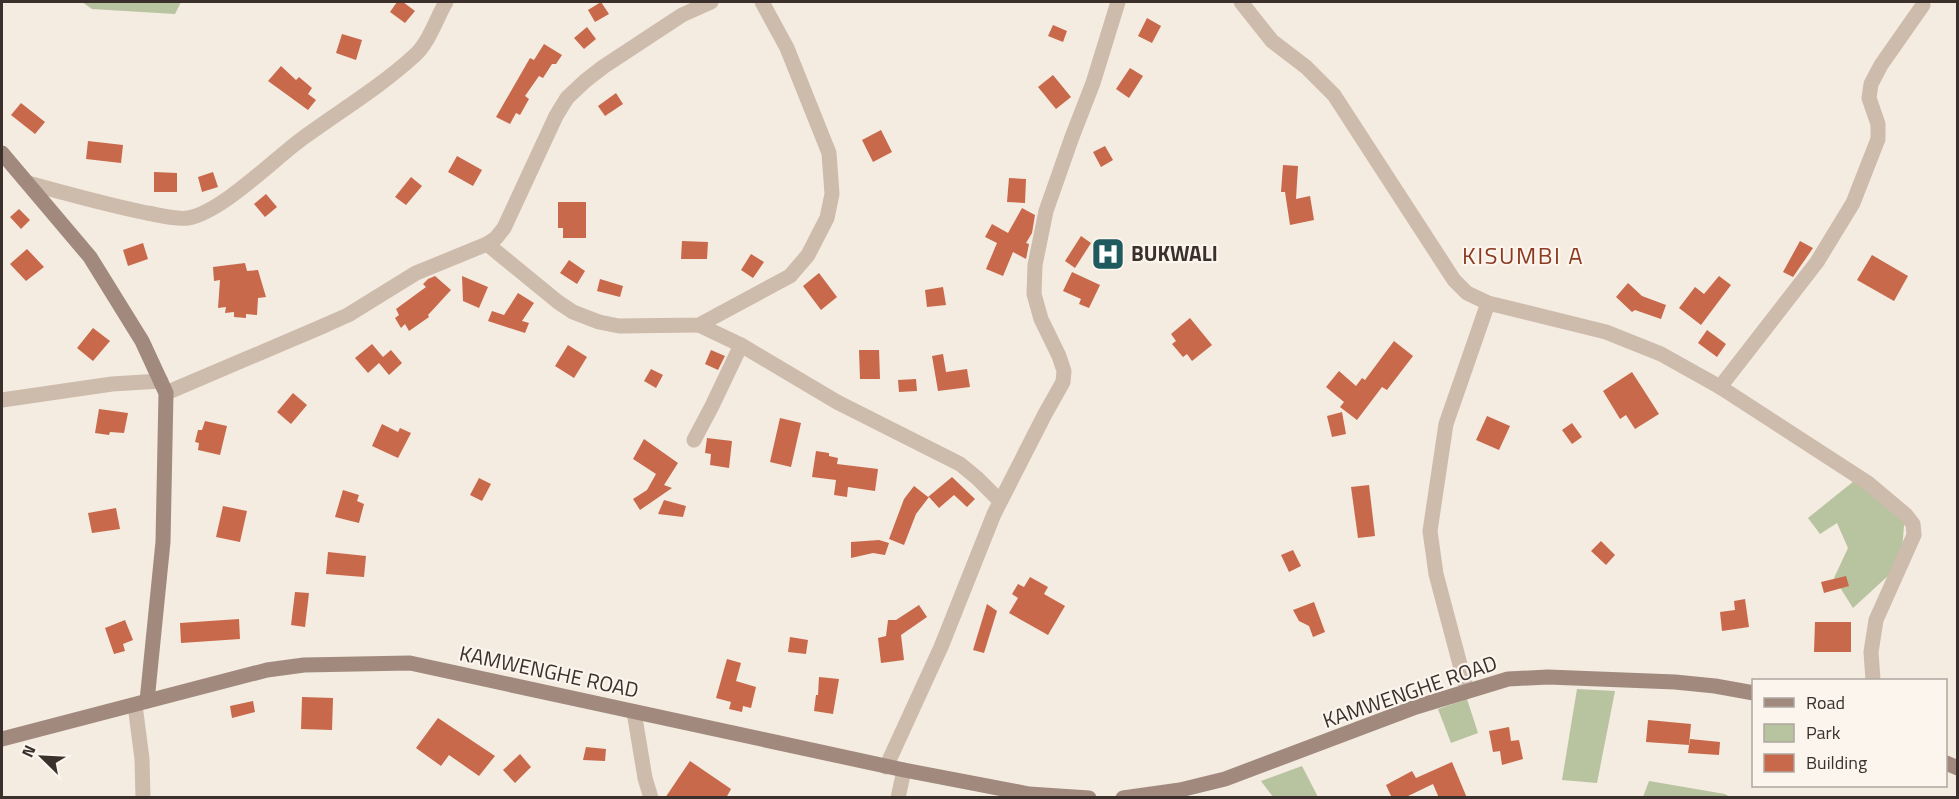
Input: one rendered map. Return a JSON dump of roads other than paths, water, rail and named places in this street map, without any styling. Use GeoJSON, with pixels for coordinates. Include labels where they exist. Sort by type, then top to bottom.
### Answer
{"type":"FeatureCollection","features":[{"type":"Feature","properties":{"kind":"main road"},"geometry":{"type":"LineString","coordinates":[[2,153],[90,257],[142,341],[164,387],[163,542],[141,703]]}},
{"type":"Feature","properties":{"kind":"main road","name":"KAMWENGHE ROAD"},"geometry":{"type":"LineString","coordinates":[[2,738],[276,669],[338,664],[410,663],[886,767],[1029,794],[1089,798]]}},
{"type":"Feature","properties":{"kind":"main road","name":"KAMWENGHE ROAD"},"geometry":{"type":"LineString","coordinates":[[1123,798],[1180,790],[1225,779],[1416,707],[1508,679],[1548,677],[1675,682],[1752,693]]}},
{"type":"Feature","properties":{"kind":"street"},"geometry":{"type":"LineString","coordinates":[[28,183],[121,208],[163,216],[186,218],[196,216],[217,206],[304,137],[366,95],[414,56],[422,47],[446,2]]}},
{"type":"Feature","properties":{"kind":"street"},"geometry":{"type":"LineString","coordinates":[[2,400],[112,384],[164,387],[321,327],[348,315],[416,273],[487,244],[504,228],[556,116],[567,98],[603,67],[682,15],[711,2]]}},
{"type":"Feature","properties":{"kind":"street"},"geometry":{"type":"LineString","coordinates":[[699,325],[790,276],[808,255],[827,218],[832,194],[829,153],[787,48],[762,2]]}},
{"type":"Feature","properties":{"kind":"street"},"geometry":{"type":"LineString","coordinates":[[886,767],[941,647],[1000,501],[1063,382],[1064,371],[1041,319],[1034,294],[1035,266],[1046,211],[1093,83],[1118,2]]}},
{"type":"Feature","properties":{"kind":"street"},"geometry":{"type":"LineString","coordinates":[[1241,2],[1272,40],[1306,67],[1334,95],[1454,280],[1467,293],[1488,303],[1605,332],[1661,354],[1720,387],[1868,483],[1906,515],[1912,524],[1914,535],[1876,620],[1871,652],[1873,679]]}},
{"type":"Feature","properties":{"kind":"street"},"geometry":{"type":"LineString","coordinates":[[1720,387],[1817,262],[1853,203],[1878,139],[1878,124],[1869,98],[1871,84],[1881,65],[1923,4]]}},
{"type":"Feature","properties":{"kind":"street"},"geometry":{"type":"LineString","coordinates":[[487,244],[573,312],[599,322],[635,326],[699,325],[741,345],[837,402],[960,464],[977,477],[1000,501]]}},
{"type":"Feature","properties":{"kind":"street"},"geometry":{"type":"LineString","coordinates":[[1467,691],[1436,574],[1430,531],[1446,424],[1488,303]]}},
{"type":"Feature","properties":{"kind":"street"},"geometry":{"type":"LineString","coordinates":[[694,440],[741,345]]}},
{"type":"Feature","properties":{"kind":"street"},"geometry":{"type":"LineString","coordinates":[[141,703],[143,798]]}},
{"type":"Feature","properties":{"kind":"street"},"geometry":{"type":"LineString","coordinates":[[634,712],[645,778],[651,798]]}},
{"type":"Feature","properties":{"kind":"street"},"geometry":{"type":"LineString","coordinates":[[898,798],[904,770]]}},
{"type":"Feature","properties":{"kind":"place","name":"BUKWALI"},"geometry":{"type":"Point","coordinates":[1108,254]}},
{"type":"Feature","properties":{"kind":"district","name":"KISUMBI A"},"geometry":{"type":"Point","coordinates":[1523,256]}}]}
